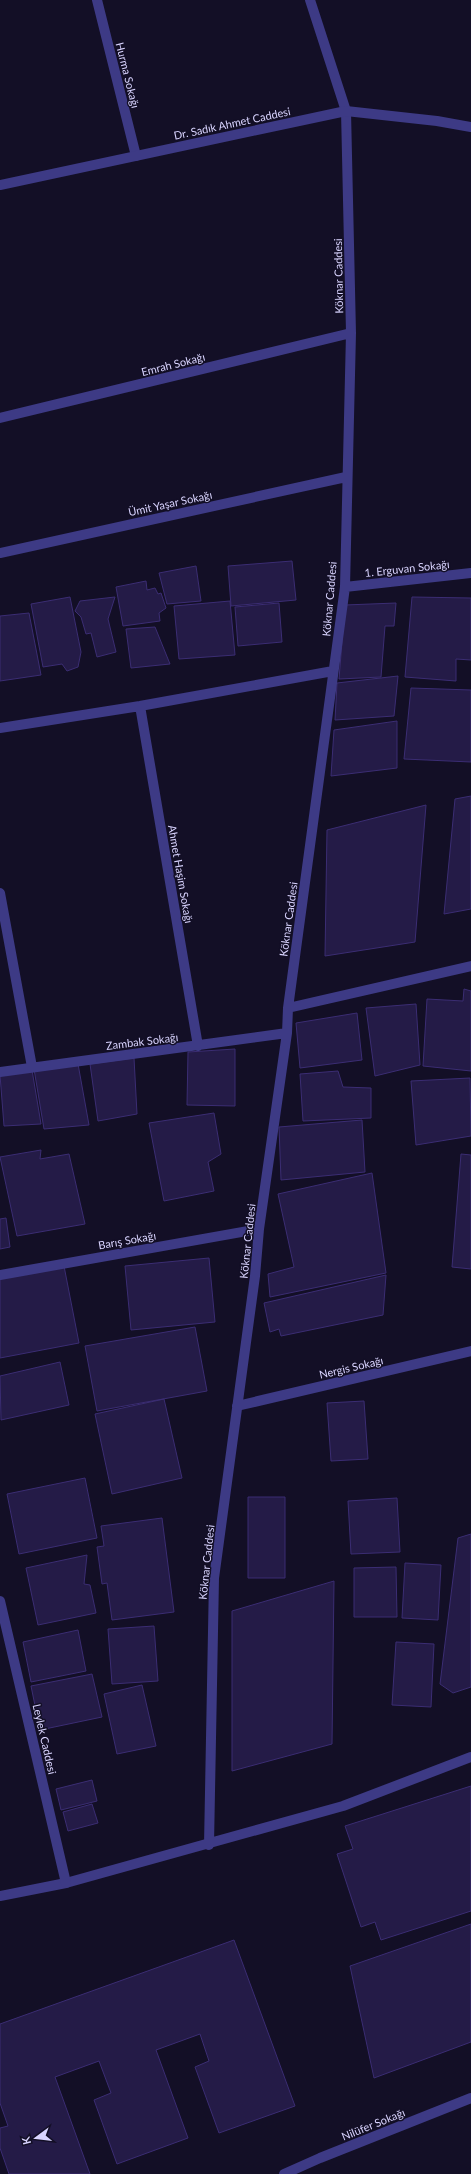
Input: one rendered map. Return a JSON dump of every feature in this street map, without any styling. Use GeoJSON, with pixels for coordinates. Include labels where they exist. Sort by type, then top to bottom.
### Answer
{"type":"FeatureCollection","features":[{"type":"Feature","properties":{"kind":"street","name":"Hurma Sokağı"},"geometry":{"type":"LineString","coordinates":[[97,0],[136,156]]}},
{"type":"Feature","properties":{"kind":"street","name":"Köknar Caddesi"},"geometry":{"type":"LineString","coordinates":[[209,1845],[214,1578],[256,1276],[259,1228],[287,1033],[288,1008],[345,587],[346,477],[351,333],[346,111],[310,0]]}},
{"type":"Feature","properties":{"kind":"street","name":"Dr. Sadık Ahmet Caddesi"},"geometry":{"type":"LineString","coordinates":[[0,185],[346,111],[471,126]]}},
{"type":"Feature","properties":{"kind":"street","name":"Emrah Sokağı"},"geometry":{"type":"LineString","coordinates":[[0,418],[351,333]]}},
{"type":"Feature","properties":{"kind":"street","name":"Ümit Yaşar Sokağı"},"geometry":{"type":"LineString","coordinates":[[0,553],[346,477]]}},
{"type":"Feature","properties":{"kind":"street","name":"1. Erguvan Sokağı"},"geometry":{"type":"LineString","coordinates":[[345,587],[471,573]]}},
{"type":"Feature","properties":{"kind":"street"},"geometry":{"type":"LineString","coordinates":[[0,728],[140,706],[333,671]]}},
{"type":"Feature","properties":{"kind":"street","name":"Ahmet Haşim Sokağı"},"geometry":{"type":"LineString","coordinates":[[140,706],[198,1046]]}},
{"type":"Feature","properties":{"kind":"street"},"geometry":{"type":"LineString","coordinates":[[0,893],[32,1067]]}},
{"type":"Feature","properties":{"kind":"street"},"geometry":{"type":"LineString","coordinates":[[288,1008],[471,966]]}},
{"type":"Feature","properties":{"kind":"street","name":"Zambak Sokağı"},"geometry":{"type":"LineString","coordinates":[[0,1072],[287,1033]]}},
{"type":"Feature","properties":{"kind":"street","name":"Barış Sokağı"},"geometry":{"type":"LineString","coordinates":[[0,1275],[259,1228]]}},
{"type":"Feature","properties":{"kind":"street","name":"Nergis Sokağı"},"geometry":{"type":"LineString","coordinates":[[237,1406],[471,1351]]}},
{"type":"Feature","properties":{"kind":"street","name":"Leylek Caddesi"},"geometry":{"type":"LineString","coordinates":[[0,1601],[66,1883]]}},
{"type":"Feature","properties":{"kind":"street"},"geometry":{"type":"LineString","coordinates":[[0,1896],[66,1883],[209,1845],[343,1806],[471,1757]]}},
{"type":"Feature","properties":{"kind":"street","name":"Nilüfer Sokağı"},"geometry":{"type":"LineString","coordinates":[[284,2174],[320,2158],[471,2098]]}},
{"type":"Feature","properties":{"kind":"building"},"geometry":{"type":"Polygon","coordinates":[[[292,561],[296,600],[231,606],[228,566],[292,561]]]}},
{"type":"Feature","properties":{"kind":"building"},"geometry":{"type":"Polygon","coordinates":[[[196,566],[201,601],[167,604],[159,573],[196,566]]]}},
{"type":"Feature","properties":{"kind":"building"},"geometry":{"type":"Polygon","coordinates":[[[146,581],[147,590],[155,588],[158,594],[161,593],[166,608],[159,613],[160,621],[123,626],[116,587],[146,581]]]}},
{"type":"Feature","properties":{"kind":"building"},"geometry":{"type":"Polygon","coordinates":[[[70,597],[81,652],[78,667],[67,671],[62,664],[43,667],[31,604],[70,597]]]}},
{"type":"Feature","properties":{"kind":"building"},"geometry":{"type":"Polygon","coordinates":[[[115,597],[108,619],[116,652],[97,657],[91,633],[86,634],[81,617],[75,611],[80,601],[115,597]]]}},
{"type":"Feature","properties":{"kind":"building"},"geometry":{"type":"Polygon","coordinates":[[[412,597],[471,598],[471,660],[456,659],[456,681],[405,677],[412,597]]]}},
{"type":"Feature","properties":{"kind":"building"},"geometry":{"type":"Polygon","coordinates":[[[230,601],[235,655],[179,659],[174,606],[230,601]]]}},
{"type":"Feature","properties":{"kind":"building"},"geometry":{"type":"Polygon","coordinates":[[[279,603],[282,642],[238,646],[235,607],[279,603]]]}},
{"type":"Feature","properties":{"kind":"building"},"geometry":{"type":"Polygon","coordinates":[[[396,603],[394,626],[385,626],[381,677],[339,679],[345,605],[396,603]]]}},
{"type":"Feature","properties":{"kind":"building"},"geometry":{"type":"Polygon","coordinates":[[[29,613],[41,675],[0,681],[0,616],[29,613]]]}},
{"type":"Feature","properties":{"kind":"building"},"geometry":{"type":"Polygon","coordinates":[[[155,627],[170,664],[131,668],[126,629],[155,627]]]}},
{"type":"Feature","properties":{"kind":"building"},"geometry":{"type":"Polygon","coordinates":[[[398,676],[394,716],[335,720],[337,683],[398,676]]]}},
{"type":"Feature","properties":{"kind":"building"},"geometry":{"type":"Polygon","coordinates":[[[411,688],[471,690],[471,762],[404,759],[411,688]]]}},
{"type":"Feature","properties":{"kind":"building"},"geometry":{"type":"Polygon","coordinates":[[[397,721],[397,768],[331,776],[334,730],[397,721]]]}},
{"type":"Feature","properties":{"kind":"building"},"geometry":{"type":"Polygon","coordinates":[[[471,796],[471,909],[444,914],[455,799],[471,796]]]}},
{"type":"Feature","properties":{"kind":"building"},"geometry":{"type":"Polygon","coordinates":[[[426,805],[415,942],[325,956],[327,830],[426,805]]]}},
{"type":"Feature","properties":{"kind":"building"},"geometry":{"type":"Polygon","coordinates":[[[464,989],[471,991],[471,1071],[423,1066],[427,999],[463,1001],[464,989]]]}},
{"type":"Feature","properties":{"kind":"building"},"geometry":{"type":"Polygon","coordinates":[[[416,1004],[420,1065],[375,1076],[366,1008],[416,1004]]]}},
{"type":"Feature","properties":{"kind":"building"},"geometry":{"type":"Polygon","coordinates":[[[357,1013],[362,1060],[300,1068],[296,1023],[357,1013]]]}},
{"type":"Feature","properties":{"kind":"building"},"geometry":{"type":"Polygon","coordinates":[[[235,1049],[235,1106],[187,1105],[188,1052],[235,1049]]]}},
{"type":"Feature","properties":{"kind":"building"},"geometry":{"type":"Polygon","coordinates":[[[134,1058],[137,1114],[98,1121],[90,1064],[134,1058]]]}},
{"type":"Feature","properties":{"kind":"building"},"geometry":{"type":"Polygon","coordinates":[[[78,1064],[89,1125],[44,1129],[34,1069],[78,1064]]]}},
{"type":"Feature","properties":{"kind":"building"},"geometry":{"type":"Polygon","coordinates":[[[32,1070],[41,1124],[4,1126],[0,1075],[32,1070]]]}},
{"type":"Feature","properties":{"kind":"building"},"geometry":{"type":"Polygon","coordinates":[[[338,1071],[343,1087],[371,1088],[371,1118],[303,1121],[300,1074],[338,1071]]]}},
{"type":"Feature","properties":{"kind":"building"},"geometry":{"type":"Polygon","coordinates":[[[470,1078],[471,1136],[416,1145],[411,1081],[470,1078]]]}},
{"type":"Feature","properties":{"kind":"building"},"geometry":{"type":"Polygon","coordinates":[[[214,1113],[221,1154],[208,1162],[214,1191],[164,1201],[149,1123],[214,1113]]]}},
{"type":"Feature","properties":{"kind":"building"},"geometry":{"type":"Polygon","coordinates":[[[362,1120],[365,1172],[281,1180],[279,1127],[362,1120]]]}},
{"type":"Feature","properties":{"kind":"building"},"geometry":{"type":"Polygon","coordinates":[[[41,1150],[40,1159],[69,1154],[85,1224],[17,1236],[0,1157],[41,1150]]]}},
{"type":"Feature","properties":{"kind":"building"},"geometry":{"type":"Polygon","coordinates":[[[461,1154],[471,1155],[471,1269],[452,1267],[461,1154]]]}},
{"type":"Feature","properties":{"kind":"building"},"geometry":{"type":"Polygon","coordinates":[[[372,1173],[386,1273],[270,1297],[268,1274],[294,1267],[278,1194],[372,1173]]]}},
{"type":"Feature","properties":{"kind":"building"},"geometry":{"type":"Polygon","coordinates":[[[6,1218],[10,1247],[0,1249],[0,1219],[6,1218]]]}},
{"type":"Feature","properties":{"kind":"building"},"geometry":{"type":"Polygon","coordinates":[[[209,1258],[215,1322],[131,1330],[125,1266],[209,1258]]]}},
{"type":"Feature","properties":{"kind":"building"},"geometry":{"type":"Polygon","coordinates":[[[64,1266],[79,1343],[0,1358],[0,1279],[64,1266]]]}},
{"type":"Feature","properties":{"kind":"building"},"geometry":{"type":"Polygon","coordinates":[[[386,1275],[383,1315],[281,1336],[279,1329],[270,1332],[264,1303],[386,1275]]]}},
{"type":"Feature","properties":{"kind":"building"},"geometry":{"type":"Polygon","coordinates":[[[195,1327],[207,1391],[97,1411],[85,1346],[195,1327]]]}},
{"type":"Feature","properties":{"kind":"building"},"geometry":{"type":"Polygon","coordinates":[[[60,1362],[69,1405],[1,1420],[0,1376],[60,1362]]]}},
{"type":"Feature","properties":{"kind":"building"},"geometry":{"type":"Polygon","coordinates":[[[164,1399],[182,1478],[112,1494],[95,1414],[164,1399]]]}},
{"type":"Feature","properties":{"kind":"building"},"geometry":{"type":"Polygon","coordinates":[[[364,1401],[368,1459],[331,1461],[327,1403],[364,1401]]]}},
{"type":"Feature","properties":{"kind":"building"},"geometry":{"type":"Polygon","coordinates":[[[85,1478],[97,1538],[19,1554],[7,1494],[85,1478]]]}},
{"type":"Feature","properties":{"kind":"building"},"geometry":{"type":"Polygon","coordinates":[[[248,1497],[285,1497],[285,1578],[248,1578],[248,1497]]]}},
{"type":"Feature","properties":{"kind":"building"},"geometry":{"type":"Polygon","coordinates":[[[397,1498],[400,1552],[351,1554],[348,1501],[397,1498]]]}},
{"type":"Feature","properties":{"kind":"building"},"geometry":{"type":"Polygon","coordinates":[[[162,1518],[174,1612],[112,1620],[107,1583],[102,1584],[97,1547],[104,1546],[101,1526],[162,1518]]]}},
{"type":"Feature","properties":{"kind":"building"},"geometry":{"type":"Polygon","coordinates":[[[471,1534],[471,1687],[453,1693],[440,1684],[458,1538],[471,1534]]]}},
{"type":"Feature","properties":{"kind":"building"},"geometry":{"type":"Polygon","coordinates":[[[87,1555],[84,1584],[90,1585],[96,1613],[38,1625],[26,1568],[87,1555]]]}},
{"type":"Feature","properties":{"kind":"building"},"geometry":{"type":"Polygon","coordinates":[[[405,1563],[441,1565],[438,1620],[402,1618],[405,1563]]]}},
{"type":"Feature","properties":{"kind":"building"},"geometry":{"type":"Polygon","coordinates":[[[396,1567],[397,1617],[354,1617],[354,1568],[396,1567]]]}},
{"type":"Feature","properties":{"kind":"building"},"geometry":{"type":"Polygon","coordinates":[[[334,1581],[332,1744],[232,1771],[232,1611],[334,1581]]]}},
{"type":"Feature","properties":{"kind":"building"},"geometry":{"type":"Polygon","coordinates":[[[154,1626],[158,1681],[112,1684],[108,1629],[154,1626]]]}},
{"type":"Feature","properties":{"kind":"building"},"geometry":{"type":"Polygon","coordinates":[[[78,1630],[86,1671],[31,1682],[23,1642],[78,1630]]]}},
{"type":"Feature","properties":{"kind":"building"},"geometry":{"type":"Polygon","coordinates":[[[396,1642],[434,1644],[431,1707],[392,1705],[396,1642]]]}},
{"type":"Feature","properties":{"kind":"building"},"geometry":{"type":"Polygon","coordinates":[[[92,1674],[102,1717],[40,1730],[31,1686],[92,1674]]]}},
{"type":"Feature","properties":{"kind":"building"},"geometry":{"type":"Polygon","coordinates":[[[142,1685],[156,1746],[117,1754],[104,1694],[142,1685]]]}},
{"type":"Feature","properties":{"kind":"building"},"geometry":{"type":"Polygon","coordinates":[[[92,1780],[97,1801],[61,1810],[56,1789],[92,1780]]]}},
{"type":"Feature","properties":{"kind":"building"},"geometry":{"type":"Polygon","coordinates":[[[471,1786],[471,1911],[381,1940],[375,1922],[361,1927],[337,1854],[353,1849],[345,1826],[471,1786]]]}},
{"type":"Feature","properties":{"kind":"building"},"geometry":{"type":"Polygon","coordinates":[[[92,1804],[98,1823],[68,1831],[63,1812],[92,1804]]]}},
{"type":"Feature","properties":{"kind":"building"},"geometry":{"type":"Polygon","coordinates":[[[471,1924],[471,2042],[374,2078],[350,1966],[471,1924]]]}},
{"type":"Feature","properties":{"kind":"building"},"geometry":{"type":"Polygon","coordinates":[[[234,1940],[295,2106],[219,2133],[195,2067],[209,2061],[200,2034],[156,2050],[188,2138],[117,2164],[94,2100],[111,2093],[99,2061],[55,2077],[90,2174],[9,2174],[0,2148],[0,2128],[8,2126],[0,2103],[0,2024],[234,1940]]]}}]}
